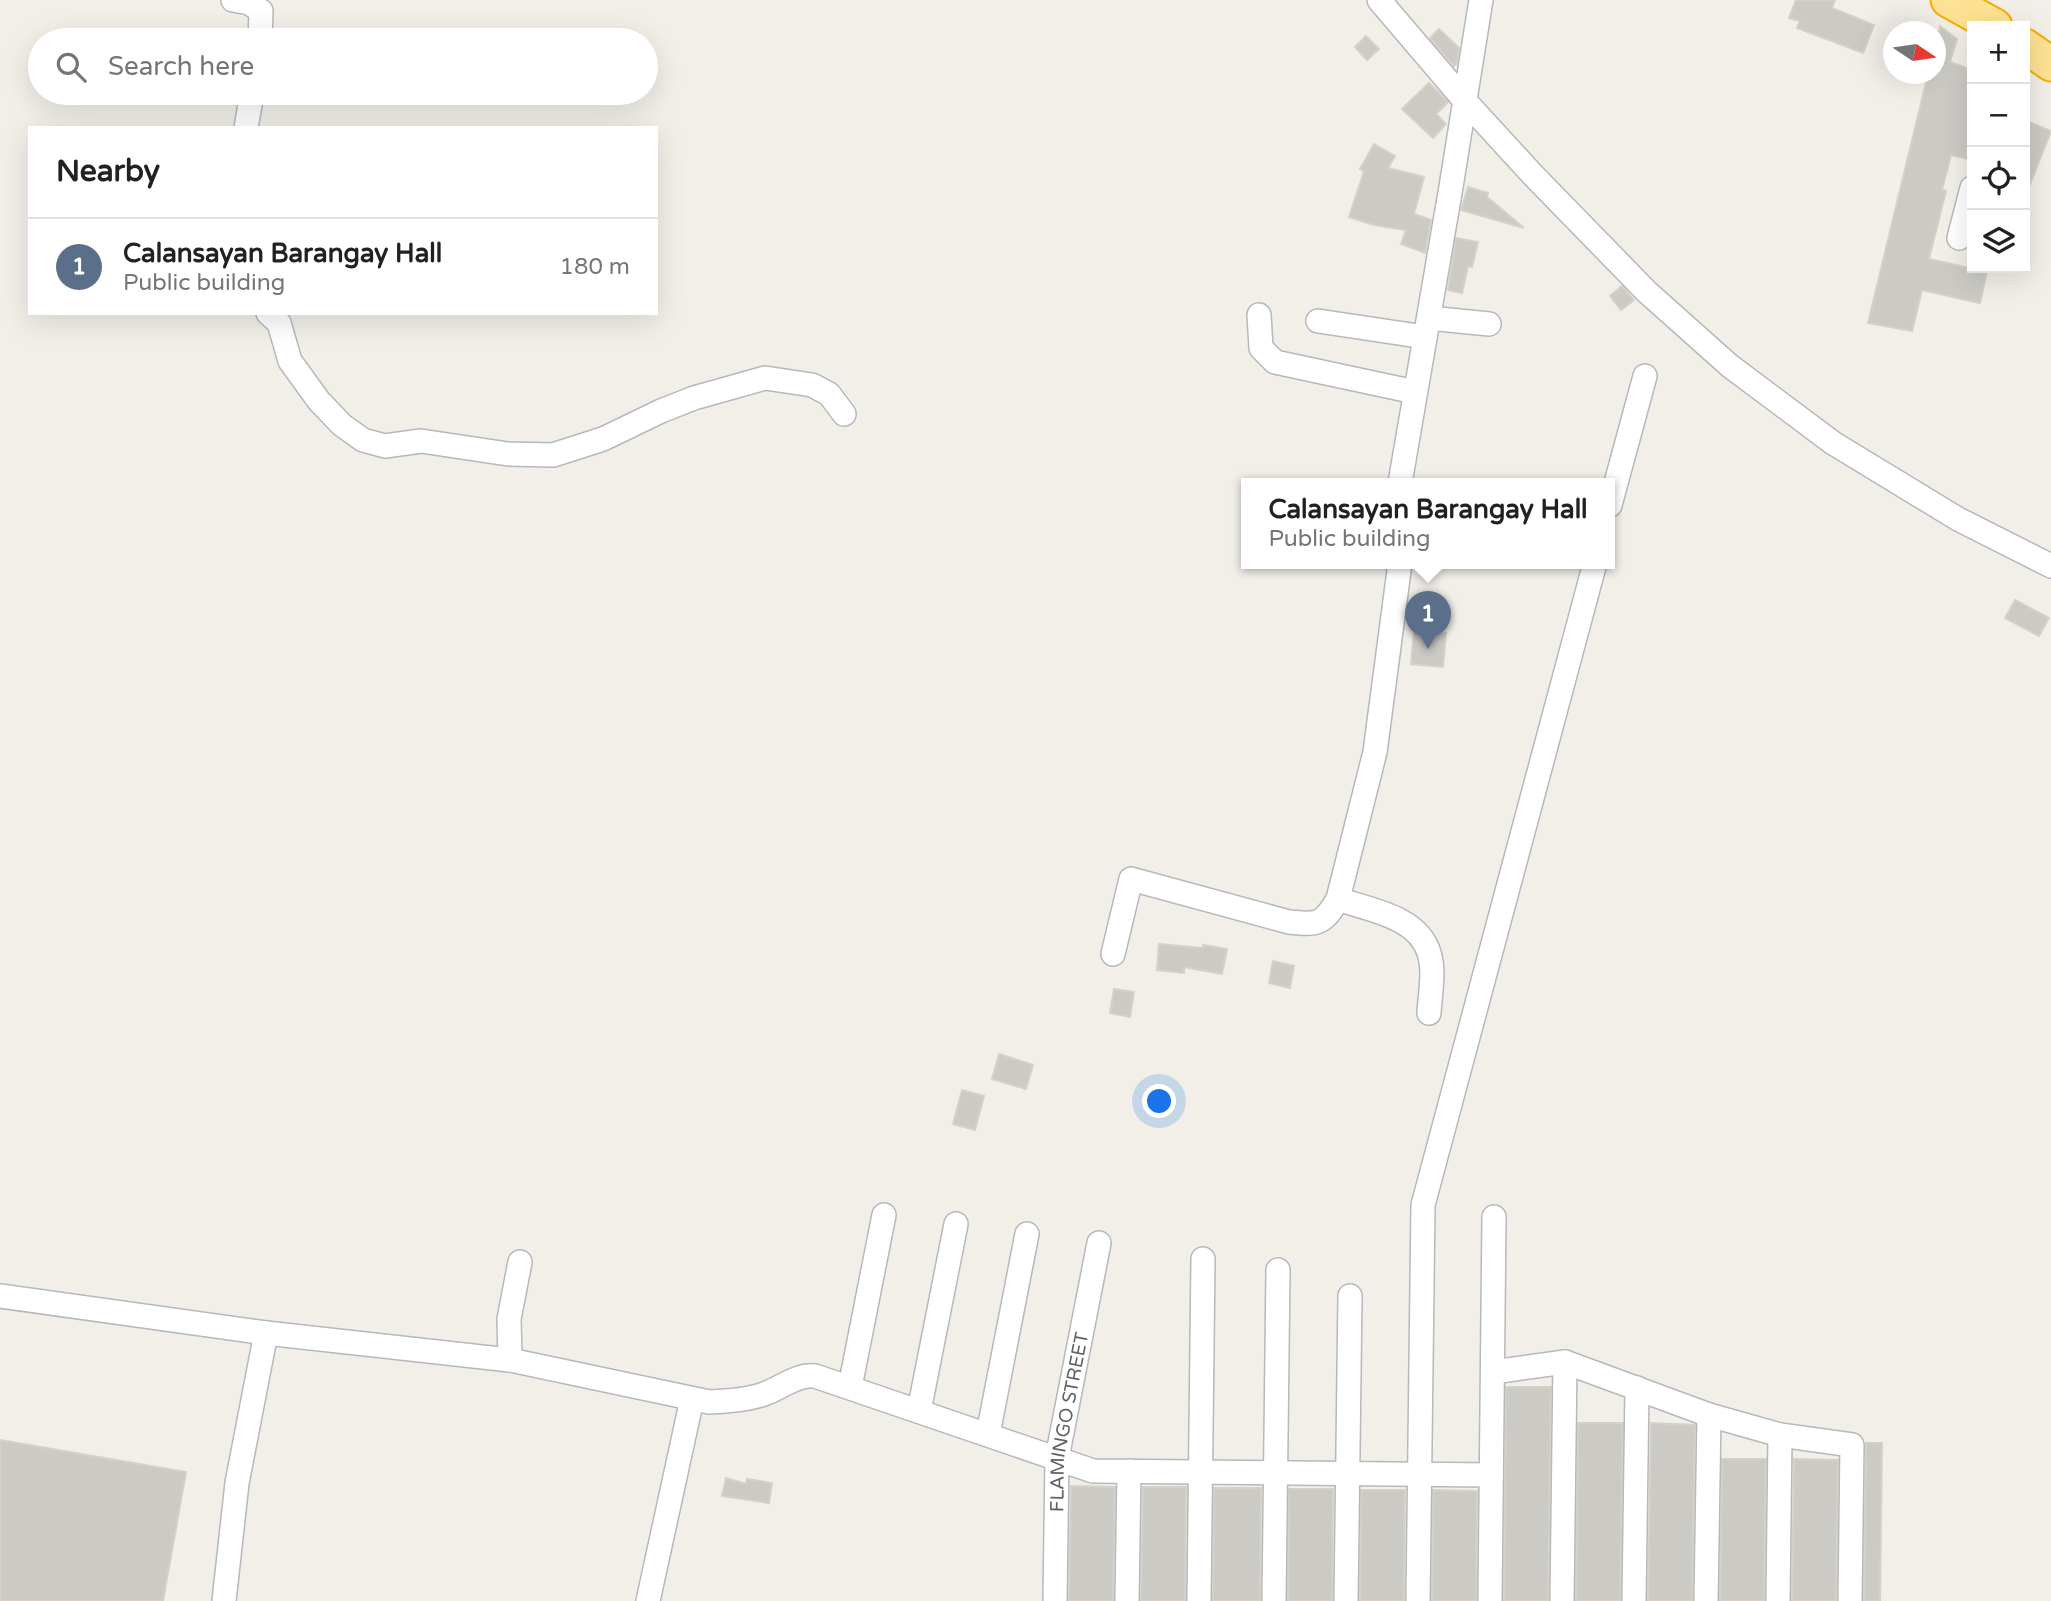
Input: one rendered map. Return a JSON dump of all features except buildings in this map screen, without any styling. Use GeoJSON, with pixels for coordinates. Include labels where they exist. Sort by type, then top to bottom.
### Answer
{"type":"FeatureCollection","features":[{"type":"Feature","properties":{"kind":"highway"},"geometry":{"type":"LineString","coordinates":[[1948,0],[1985,21]]}},
{"type":"Feature","properties":{"kind":"street"},"geometry":{"type":"LineString","coordinates":[[233,0],[249,3],[261,11],[260,28]]}},
{"type":"Feature","properties":{"kind":"street"},"geometry":{"type":"LineString","coordinates":[[1379,0],[1466,102],[1647,292],[1730,366],[1833,443],[1958,519],[2051,566]]}},
{"type":"Feature","properties":{"kind":"street"},"geometry":{"type":"LineString","coordinates":[[1401,478],[1481,0]]}},
{"type":"Feature","properties":{"kind":"street"},"geometry":{"type":"LineString","coordinates":[[246,126],[250,105]]}},
{"type":"Feature","properties":{"kind":"street"},"geometry":{"type":"LineString","coordinates":[[1959,238],[1967,207]]}},
{"type":"Feature","properties":{"kind":"street"},"geometry":{"type":"LineString","coordinates":[[270,315],[279,323],[290,360],[319,401],[342,425],[363,440],[385,446],[421,441],[508,454],[553,455],[603,439],[694,398],[765,378],[812,385],[829,394],[844,414]]}},
{"type":"Feature","properties":{"kind":"street"},"geometry":{"type":"LineString","coordinates":[[1259,315],[1261,348],[1275,362],[1415,392]]}},
{"type":"Feature","properties":{"kind":"street"},"geometry":{"type":"LineString","coordinates":[[1318,321],[1427,328],[1489,324]]}},
{"type":"Feature","properties":{"kind":"street"},"geometry":{"type":"LineString","coordinates":[[1615,487],[1645,376]]}},
{"type":"Feature","properties":{"kind":"street"},"geometry":{"type":"LineString","coordinates":[[1113,954],[1131,879],[1289,922],[1312,925],[1328,916],[1338,899],[1375,752],[1398,569]]}},
{"type":"Feature","properties":{"kind":"street"},"geometry":{"type":"LineString","coordinates":[[1418,1601],[1423,1205],[1592,569]]}},
{"type":"Feature","properties":{"kind":"street"},"geometry":{"type":"LineString","coordinates":[[1338,899],[1406,923],[1420,936],[1429,951],[1430,1013]]}},
{"type":"Feature","properties":{"kind":"street"},"geometry":{"type":"LineString","coordinates":[[850,1387],[884,1215]]}},
{"type":"Feature","properties":{"kind":"street"},"geometry":{"type":"LineString","coordinates":[[1490,1601],[1494,1217]]}},
{"type":"Feature","properties":{"kind":"street"},"geometry":{"type":"LineString","coordinates":[[919,1411],[956,1224]]}},
{"type":"Feature","properties":{"kind":"street"},"geometry":{"type":"LineString","coordinates":[[988,1434],[1027,1234]]}},
{"type":"Feature","properties":{"kind":"street","name":"FLAMINGO STREET"},"geometry":{"type":"LineString","coordinates":[[1055,1601],[1057,1458],[1099,1243]]}},
{"type":"Feature","properties":{"kind":"street"},"geometry":{"type":"LineString","coordinates":[[1199,1601],[1203,1259]]}},
{"type":"Feature","properties":{"kind":"street"},"geometry":{"type":"LineString","coordinates":[[510,1360],[509,1319],[520,1262]]}},
{"type":"Feature","properties":{"kind":"street"},"geometry":{"type":"LineString","coordinates":[[1274,1601],[1278,1270]]}},
{"type":"Feature","properties":{"kind":"street"},"geometry":{"type":"LineString","coordinates":[[0,1296],[266,1333],[510,1360],[709,1402],[741,1400],[764,1394],[810,1375],[1093,1471],[1491,1475]]}},
{"type":"Feature","properties":{"kind":"street"},"geometry":{"type":"LineString","coordinates":[[1346,1601],[1350,1296]]}},
{"type":"Feature","properties":{"kind":"street"},"geometry":{"type":"LineString","coordinates":[[224,1601],[237,1483],[266,1333]]}},
{"type":"Feature","properties":{"kind":"street"},"geometry":{"type":"LineString","coordinates":[[1493,1373],[1565,1362],[1709,1415],[1780,1435],[1852,1446],[1850,1601]]}},
{"type":"Feature","properties":{"kind":"street"},"geometry":{"type":"LineString","coordinates":[[1562,1601],[1565,1362]]}},
{"type":"Feature","properties":{"kind":"street"},"geometry":{"type":"LineString","coordinates":[[1634,1601],[1637,1388]]}},
{"type":"Feature","properties":{"kind":"street"},"geometry":{"type":"LineString","coordinates":[[648,1601],[692,1399]]}},
{"type":"Feature","properties":{"kind":"street"},"geometry":{"type":"LineString","coordinates":[[1706,1601],[1709,1415]]}},
{"type":"Feature","properties":{"kind":"street"},"geometry":{"type":"LineString","coordinates":[[1778,1601],[1780,1435]]}},
{"type":"Feature","properties":{"kind":"street"},"geometry":{"type":"LineString","coordinates":[[1127,1601],[1129,1471]]}},
{"type":"Feature","properties":{"kind":"place","name":"Calansayan Barangay Hall"},"geometry":{"type":"Point","coordinates":[1428,649]}}]}
